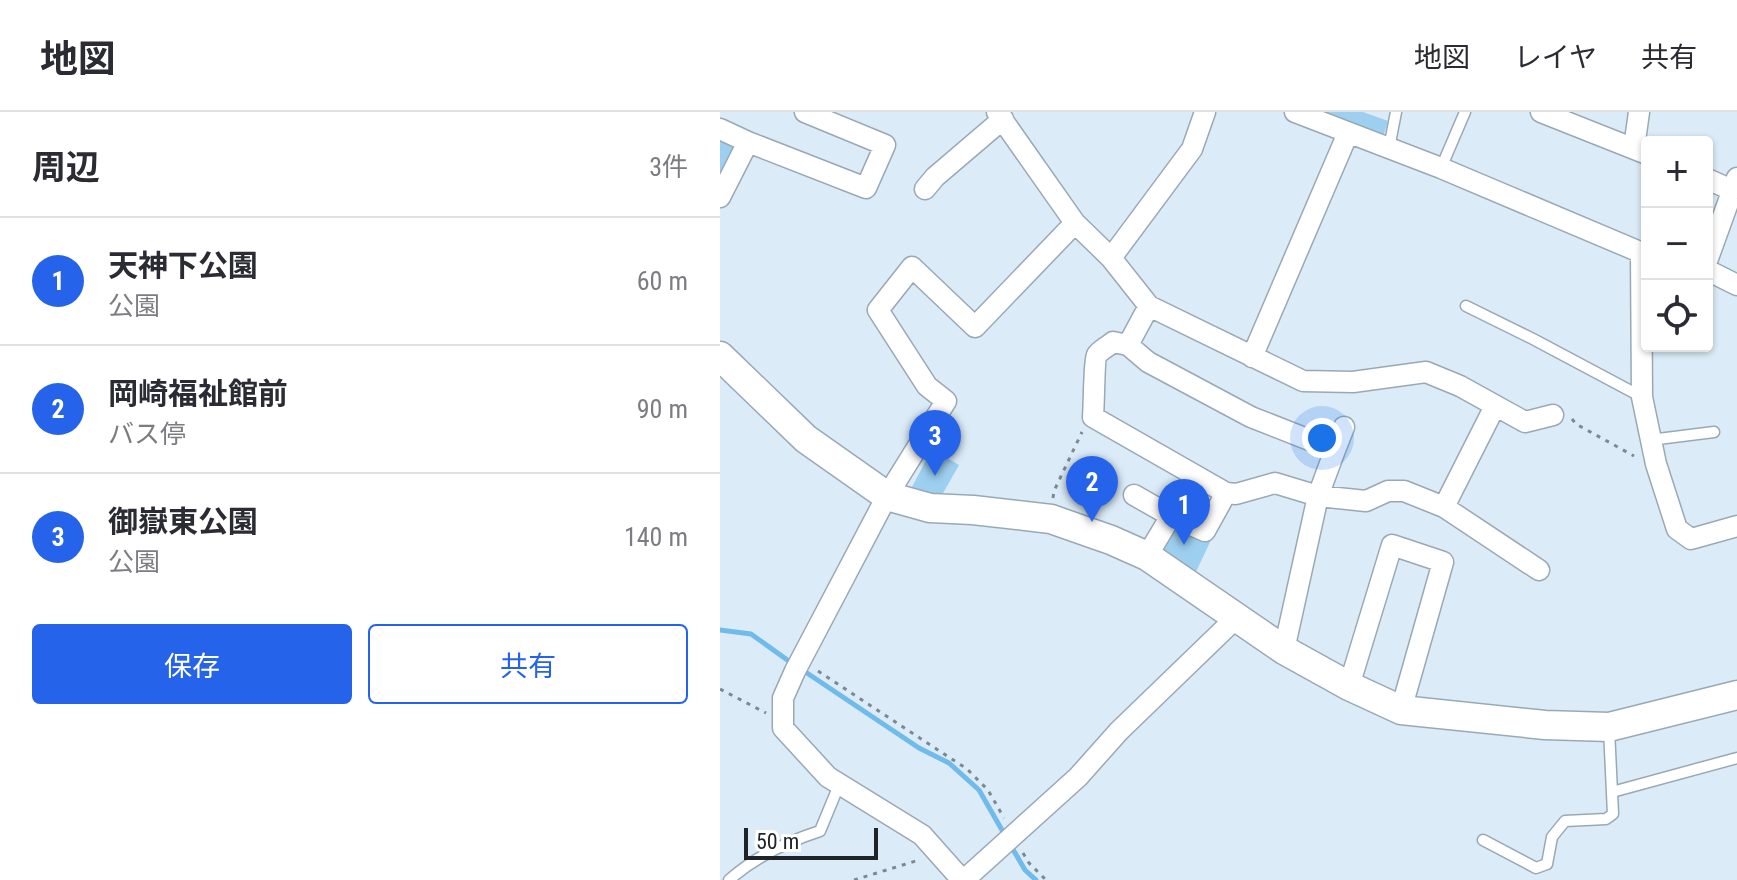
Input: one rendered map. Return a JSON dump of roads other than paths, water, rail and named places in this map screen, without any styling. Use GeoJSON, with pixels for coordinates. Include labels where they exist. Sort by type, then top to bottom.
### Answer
{"type":"FeatureCollection","features":[{"type":"Feature","properties":{"kind":"street"},"geometry":{"type":"LineString","coordinates":[[720,129],[866,188],[885,145],[805,112]]}},
{"type":"Feature","properties":{"kind":"street"},"geometry":{"type":"LineString","coordinates":[[1111,258],[1192,149],[1205,112]]}},
{"type":"Feature","properties":{"kind":"street"},"geometry":{"type":"LineString","coordinates":[[1295,112],[1441,168],[1641,254]]}},
{"type":"Feature","properties":{"kind":"street"},"geometry":{"type":"LineString","coordinates":[[1547,113],[1641,151],[1639,112]]}},
{"type":"Feature","properties":{"kind":"street"},"geometry":{"type":"LineString","coordinates":[[925,189],[1000,116],[1075,223],[1111,258],[1149,306],[1303,381],[1353,382],[1426,372],[1460,386],[1525,422],[1553,415]]}},
{"type":"Feature","properties":{"kind":"street"},"geometry":{"type":"LineString","coordinates":[[1252,357],[1348,133]]}},
{"type":"Feature","properties":{"kind":"street"},"geometry":{"type":"LineString","coordinates":[[720,197],[748,142]]}},
{"type":"Feature","properties":{"kind":"street"},"geometry":{"type":"LineString","coordinates":[[1713,180],[1735,184],[1713,244]]}},
{"type":"Feature","properties":{"kind":"street"},"geometry":{"type":"LineString","coordinates":[[1075,223],[975,327],[912,267],[878,310],[927,386],[946,401],[887,496],[800,660],[783,698],[783,728],[839,785],[922,835],[963,880],[1078,777],[1119,731],[1237,617]]}},
{"type":"Feature","properties":{"kind":"street"},"geometry":{"type":"LineString","coordinates":[[1713,273],[1737,285]]}},
{"type":"Feature","properties":{"kind":"street"},"geometry":{"type":"LineString","coordinates":[[1644,280],[1642,397],[1656,464],[1677,529],[1691,539],[1737,526]]}},
{"type":"Feature","properties":{"kind":"street"},"geometry":{"type":"LineString","coordinates":[[1128,345],[1149,306]]}},
{"type":"Feature","properties":{"kind":"street"},"geometry":{"type":"LineString","coordinates":[[1335,450],[1251,417],[1148,362],[1128,345],[1113,342],[1097,354],[1093,417],[1226,493],[1236,494],[1275,483],[1318,496],[1366,501],[1388,491],[1404,491],[1444,507],[1539,570]]}},
{"type":"Feature","properties":{"kind":"street"},"geometry":{"type":"LineString","coordinates":[[720,356],[806,439],[887,496],[930,508],[1051,519],[1111,540],[1147,556],[1284,650],[1401,710],[1545,725],[1609,727],[1737,695]]}},
{"type":"Feature","properties":{"kind":"street"},"geometry":{"type":"LineString","coordinates":[[1444,507],[1495,406]]}},
{"type":"Feature","properties":{"kind":"street"},"geometry":{"type":"LineString","coordinates":[[1284,650],[1318,496],[1344,427]]}},
{"type":"Feature","properties":{"kind":"street"},"geometry":{"type":"LineString","coordinates":[[1134,495],[1205,531],[1226,493]]}},
{"type":"Feature","properties":{"kind":"street"},"geometry":{"type":"LineString","coordinates":[[1147,556],[1171,516]]}},
{"type":"Feature","properties":{"kind":"street"},"geometry":{"type":"LineString","coordinates":[[1349,686],[1392,545],[1443,562],[1401,710]]}},
{"type":"Feature","properties":{"kind":"lane"},"geometry":{"type":"LineString","coordinates":[[1389,148],[1396,112]]}},
{"type":"Feature","properties":{"kind":"lane"},"geometry":{"type":"LineString","coordinates":[[1441,168],[1465,112]]}},
{"type":"Feature","properties":{"kind":"lane"},"geometry":{"type":"LineString","coordinates":[[1466,306],[1642,397]]}},
{"type":"Feature","properties":{"kind":"lane"},"geometry":{"type":"LineString","coordinates":[[1650,440],[1714,432]]}},
{"type":"Feature","properties":{"kind":"lane"},"geometry":{"type":"LineString","coordinates":[[1483,840],[1536,868],[1547,864],[1552,837],[1565,821],[1606,819],[1613,814],[1609,727]]}},
{"type":"Feature","properties":{"kind":"lane"},"geometry":{"type":"LineString","coordinates":[[1612,792],[1737,758]]}},
{"type":"Feature","properties":{"kind":"lane"},"geometry":{"type":"LineString","coordinates":[[729,880],[751,860],[820,831],[839,785]]}},
{"type":"Feature","properties":{"kind":"waterway"},"geometry":{"type":"LineString","coordinates":[[720,630],[751,634],[793,664]]}},
{"type":"Feature","properties":{"kind":"waterway"},"geometry":{"type":"LineString","coordinates":[[801,669],[919,748],[949,763],[979,790],[1006,837]]}},
{"type":"Feature","properties":{"kind":"waterway"},"geometry":{"type":"LineString","coordinates":[[1011,846],[1025,870],[1036,880]]}},
{"type":"Feature","properties":{"kind":"place","name":"御嶽東公園"},"geometry":{"type":"Point","coordinates":[935,476]}},
{"type":"Feature","properties":{"kind":"place","name":"岡崎福祉館前"},"geometry":{"type":"Point","coordinates":[1092,522]}},
{"type":"Feature","properties":{"kind":"place","name":"天神下公園"},"geometry":{"type":"Point","coordinates":[1184,545]}}]}
